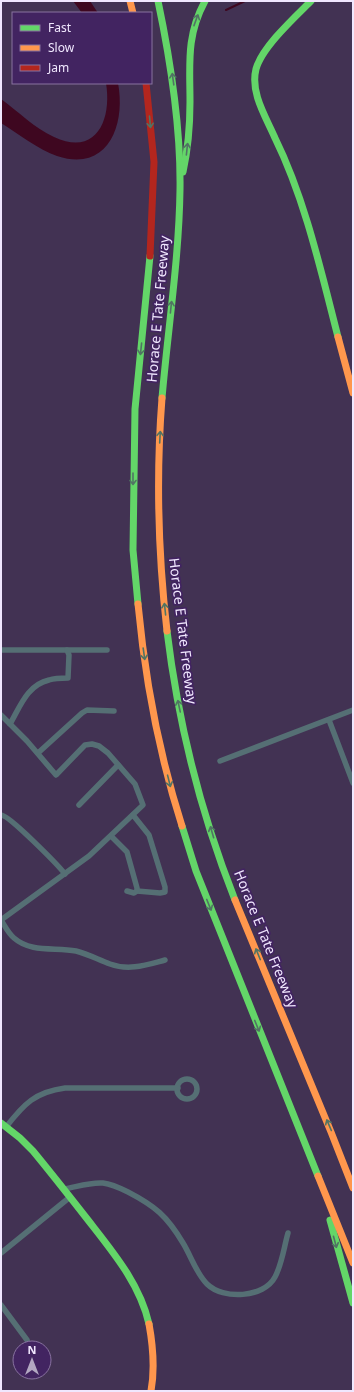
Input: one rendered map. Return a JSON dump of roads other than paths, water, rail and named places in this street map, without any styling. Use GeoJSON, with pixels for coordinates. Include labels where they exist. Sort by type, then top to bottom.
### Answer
{"type":"FeatureCollection","features":[{"type":"Feature","properties":{"kind":"main road"},"geometry":{"type":"LineString","coordinates":[[130,1],[133,12]]}},
{"type":"Feature","properties":{"kind":"main road","name":"Horace E Tate Freeway"},"geometry":{"type":"LineString","coordinates":[[158,1],[164,25],[174,86],[180,187],[173,290],[163,396],[159,483],[160,538],[165,612],[178,703],[190,757],[218,853],[233,894],[338,1148],[353,1188]]}},
{"type":"Feature","properties":{"kind":"main road"},"geometry":{"type":"LineString","coordinates":[[180,187],[185,163],[188,136],[190,94],[189,46],[198,13],[205,1]]}},
{"type":"Feature","properties":{"kind":"main road"},"geometry":{"type":"LineString","coordinates":[[311,1],[264,52],[256,68],[255,85],[260,102],[295,185],[326,283],[353,393]]}},
{"type":"Feature","properties":{"kind":"main road","name":"Horace E Tate Freeway"},"geometry":{"type":"LineString","coordinates":[[146,84],[154,162],[153,204],[151,248],[135,409],[132,506],[135,574],[144,656],[154,718],[165,767],[180,822],[196,871],[353,1263]]}},
{"type":"Feature","properties":{"kind":"main road"},"geometry":{"type":"LineString","coordinates":[[4,1125],[33,1151],[64,1189],[114,1252],[141,1296],[151,1332],[153,1375],[151,1391]]}},
{"type":"Feature","properties":{"kind":"main road"},"geometry":{"type":"LineString","coordinates":[[338,1148],[353,1175]]}},
{"type":"Feature","properties":{"kind":"main road"},"geometry":{"type":"LineString","coordinates":[[323,1190],[340,1262],[353,1303]]}},
{"type":"Feature","properties":{"kind":"street"},"geometry":{"type":"LineString","coordinates":[[1,650],[107,650]]}},
{"type":"Feature","properties":{"kind":"street"},"geometry":{"type":"LineString","coordinates":[[10,724],[29,692],[36,685],[48,680],[68,678],[69,655],[67,650]]}},
{"type":"Feature","properties":{"kind":"street"},"geometry":{"type":"LineString","coordinates":[[38,753],[87,710],[114,711]]}},
{"type":"Feature","properties":{"kind":"street"},"geometry":{"type":"LineString","coordinates":[[220,761],[353,710]]}},
{"type":"Feature","properties":{"kind":"street"},"geometry":{"type":"LineString","coordinates":[[1,715],[27,741],[56,775],[85,745],[92,744],[99,746],[108,753],[134,784],[143,805],[90,855],[1,920],[14,939],[33,948],[76,951],[111,964],[124,967],[139,967],[165,960]]}},
{"type":"Feature","properties":{"kind":"street"},"geometry":{"type":"LineString","coordinates":[[329,720],[353,783]]}},
{"type":"Feature","properties":{"kind":"street"},"geometry":{"type":"LineString","coordinates":[[79,804],[118,765]]}},
{"type":"Feature","properties":{"kind":"street"},"geometry":{"type":"LineString","coordinates":[[1,814],[16,824],[58,864],[65,874]]}},
{"type":"Feature","properties":{"kind":"street"},"geometry":{"type":"LineString","coordinates":[[128,892],[134,893],[137,891],[160,893],[165,892],[166,887],[149,836],[132,815]]}},
{"type":"Feature","properties":{"kind":"street"},"geometry":{"type":"LineString","coordinates":[[111,836],[127,852],[137,891]]}},
{"type":"Feature","properties":{"kind":"street"},"geometry":{"type":"LineString","coordinates":[[4,1125],[27,1102],[52,1090],[65,1088],[178,1088]]}},
{"type":"Feature","properties":{"kind":"street"},"geometry":{"type":"LineString","coordinates":[[64,1189],[95,1183],[104,1183],[116,1186],[152,1205],[167,1219],[190,1255],[196,1270],[208,1285],[220,1292],[230,1294],[255,1292],[271,1283],[278,1270],[288,1233]]}},
{"type":"Feature","properties":{"kind":"street"},"geometry":{"type":"LineString","coordinates":[[1,1253],[70,1197]]}},
{"type":"Feature","properties":{"kind":"street"},"geometry":{"type":"LineString","coordinates":[[1,1305],[26,1340]]}},
{"type":"Feature","properties":{"kind":"waterway"},"geometry":{"type":"LineString","coordinates":[[226,10],[245,1]]}}]}
